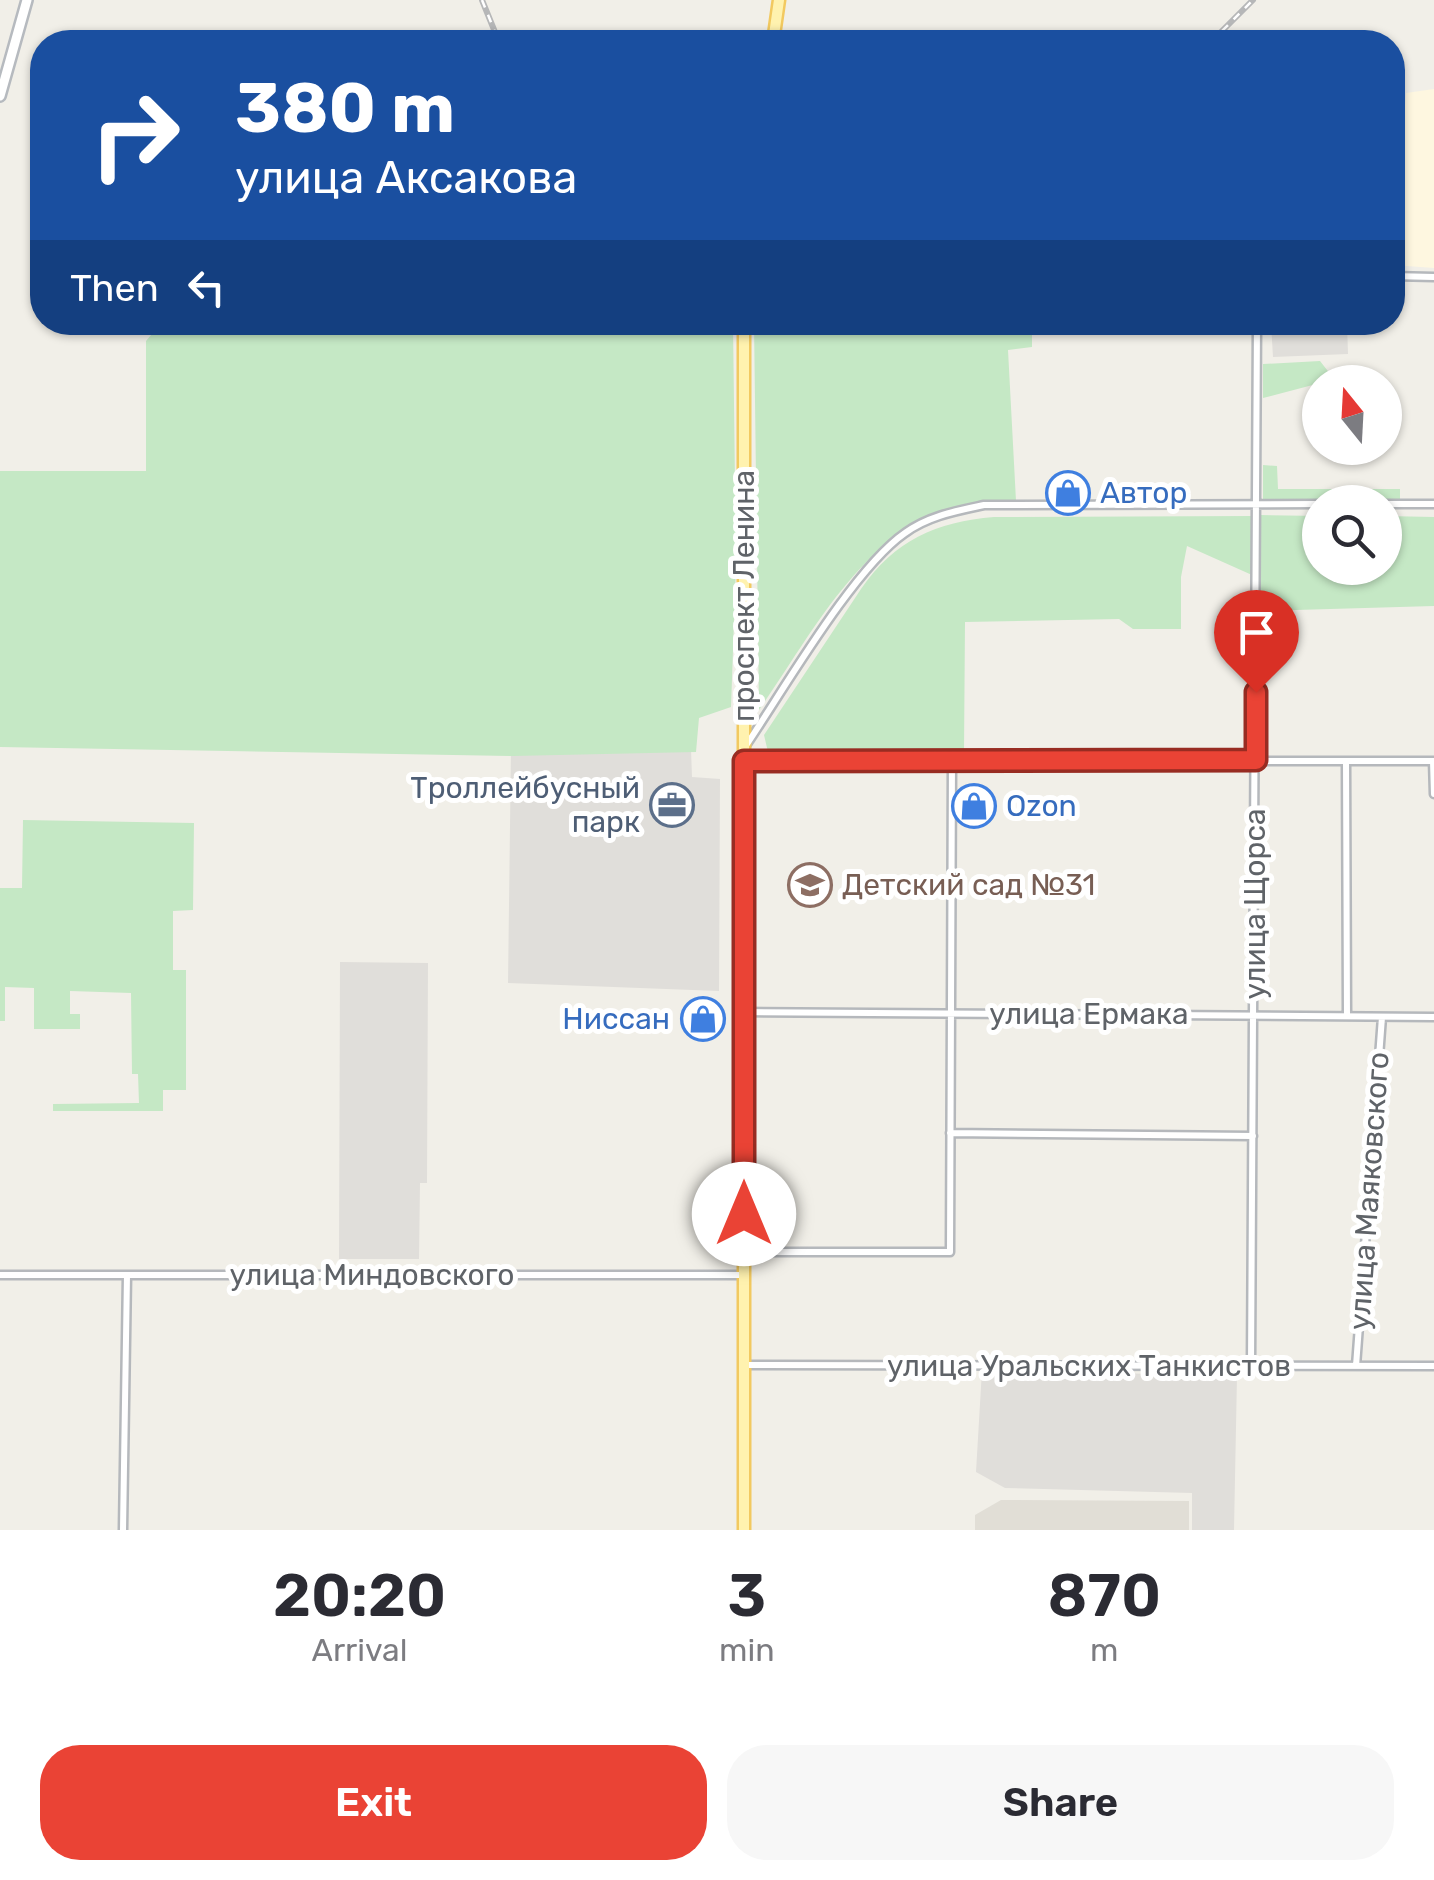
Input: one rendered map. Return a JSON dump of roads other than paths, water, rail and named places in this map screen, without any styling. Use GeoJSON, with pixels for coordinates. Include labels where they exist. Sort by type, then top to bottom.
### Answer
{"type":"FeatureCollection","features":[{"type":"Feature","properties":{"kind":"main road"},"geometry":{"type":"LineString","coordinates":[[774,30],[778,0]]}},
{"type":"Feature","properties":{"kind":"main road","name":"проспект Ленина"},"geometry":{"type":"LineString","coordinates":[[744,335],[744,1530]]}},
{"type":"Feature","properties":{"kind":"street"},"geometry":{"type":"LineString","coordinates":[[0,96],[28,0]]}},
{"type":"Feature","properties":{"kind":"street"},"geometry":{"type":"LineString","coordinates":[[1405,276],[1434,277]]}},
{"type":"Feature","properties":{"kind":"street","name":"улица Щорса"},"geometry":{"type":"LineString","coordinates":[[1251,1366],[1257,335]]}},
{"type":"Feature","properties":{"kind":"street"},"geometry":{"type":"LineString","coordinates":[[744,748],[874,559],[906,532],[941,514],[984,505],[1302,504]]}},
{"type":"Feature","properties":{"kind":"street"},"geometry":{"type":"LineString","coordinates":[[1402,504],[1434,504]]}},
{"type":"Feature","properties":{"kind":"street"},"geometry":{"type":"LineString","coordinates":[[744,1252],[950,1252],[952,760]]}},
{"type":"Feature","properties":{"kind":"street"},"geometry":{"type":"LineString","coordinates":[[744,761],[1434,761],[1434,794]]}},
{"type":"Feature","properties":{"kind":"street","name":"улица Маяковского"},"geometry":{"type":"LineString","coordinates":[[1346,761],[1346,1016]]}},
{"type":"Feature","properties":{"kind":"street","name":"улица Ермака"},"geometry":{"type":"LineString","coordinates":[[744,1012],[1434,1017]]}},
{"type":"Feature","properties":{"kind":"street","name":"улица Маяковского"},"geometry":{"type":"LineString","coordinates":[[1356,1366],[1382,1016]]}},
{"type":"Feature","properties":{"kind":"street"},"geometry":{"type":"LineString","coordinates":[[950,1133],[1253,1136]]}},
{"type":"Feature","properties":{"kind":"street","name":"улица Миндовского"},"geometry":{"type":"LineString","coordinates":[[0,1275],[744,1275]]}},
{"type":"Feature","properties":{"kind":"street"},"geometry":{"type":"LineString","coordinates":[[123,1530],[127,1275]]}},
{"type":"Feature","properties":{"kind":"street","name":"улица Уральских Танкистов"},"geometry":{"type":"LineString","coordinates":[[744,1366],[1434,1366]]}},
{"type":"Feature","properties":{"kind":"railway"},"geometry":{"type":"LineString","coordinates":[[482,0],[494,30]]}},
{"type":"Feature","properties":{"kind":"railway"},"geometry":{"type":"LineString","coordinates":[[1223,30],[1253,0]]}},
{"type":"Feature","properties":{"kind":"place","name":"Автор"},"geometry":{"type":"Point","coordinates":[1068,493]}},
{"type":"Feature","properties":{"kind":"place","name":"Троллейбусный парк"},"geometry":{"type":"Point","coordinates":[672,805]}},
{"type":"Feature","properties":{"kind":"place","name":"Ozon"},"geometry":{"type":"Point","coordinates":[974,806]}},
{"type":"Feature","properties":{"kind":"place","name":"Детский сад №31"},"geometry":{"type":"Point","coordinates":[810,885]}},
{"type":"Feature","properties":{"kind":"place","name":"Ниссан"},"geometry":{"type":"Point","coordinates":[703,1019]}}]}
